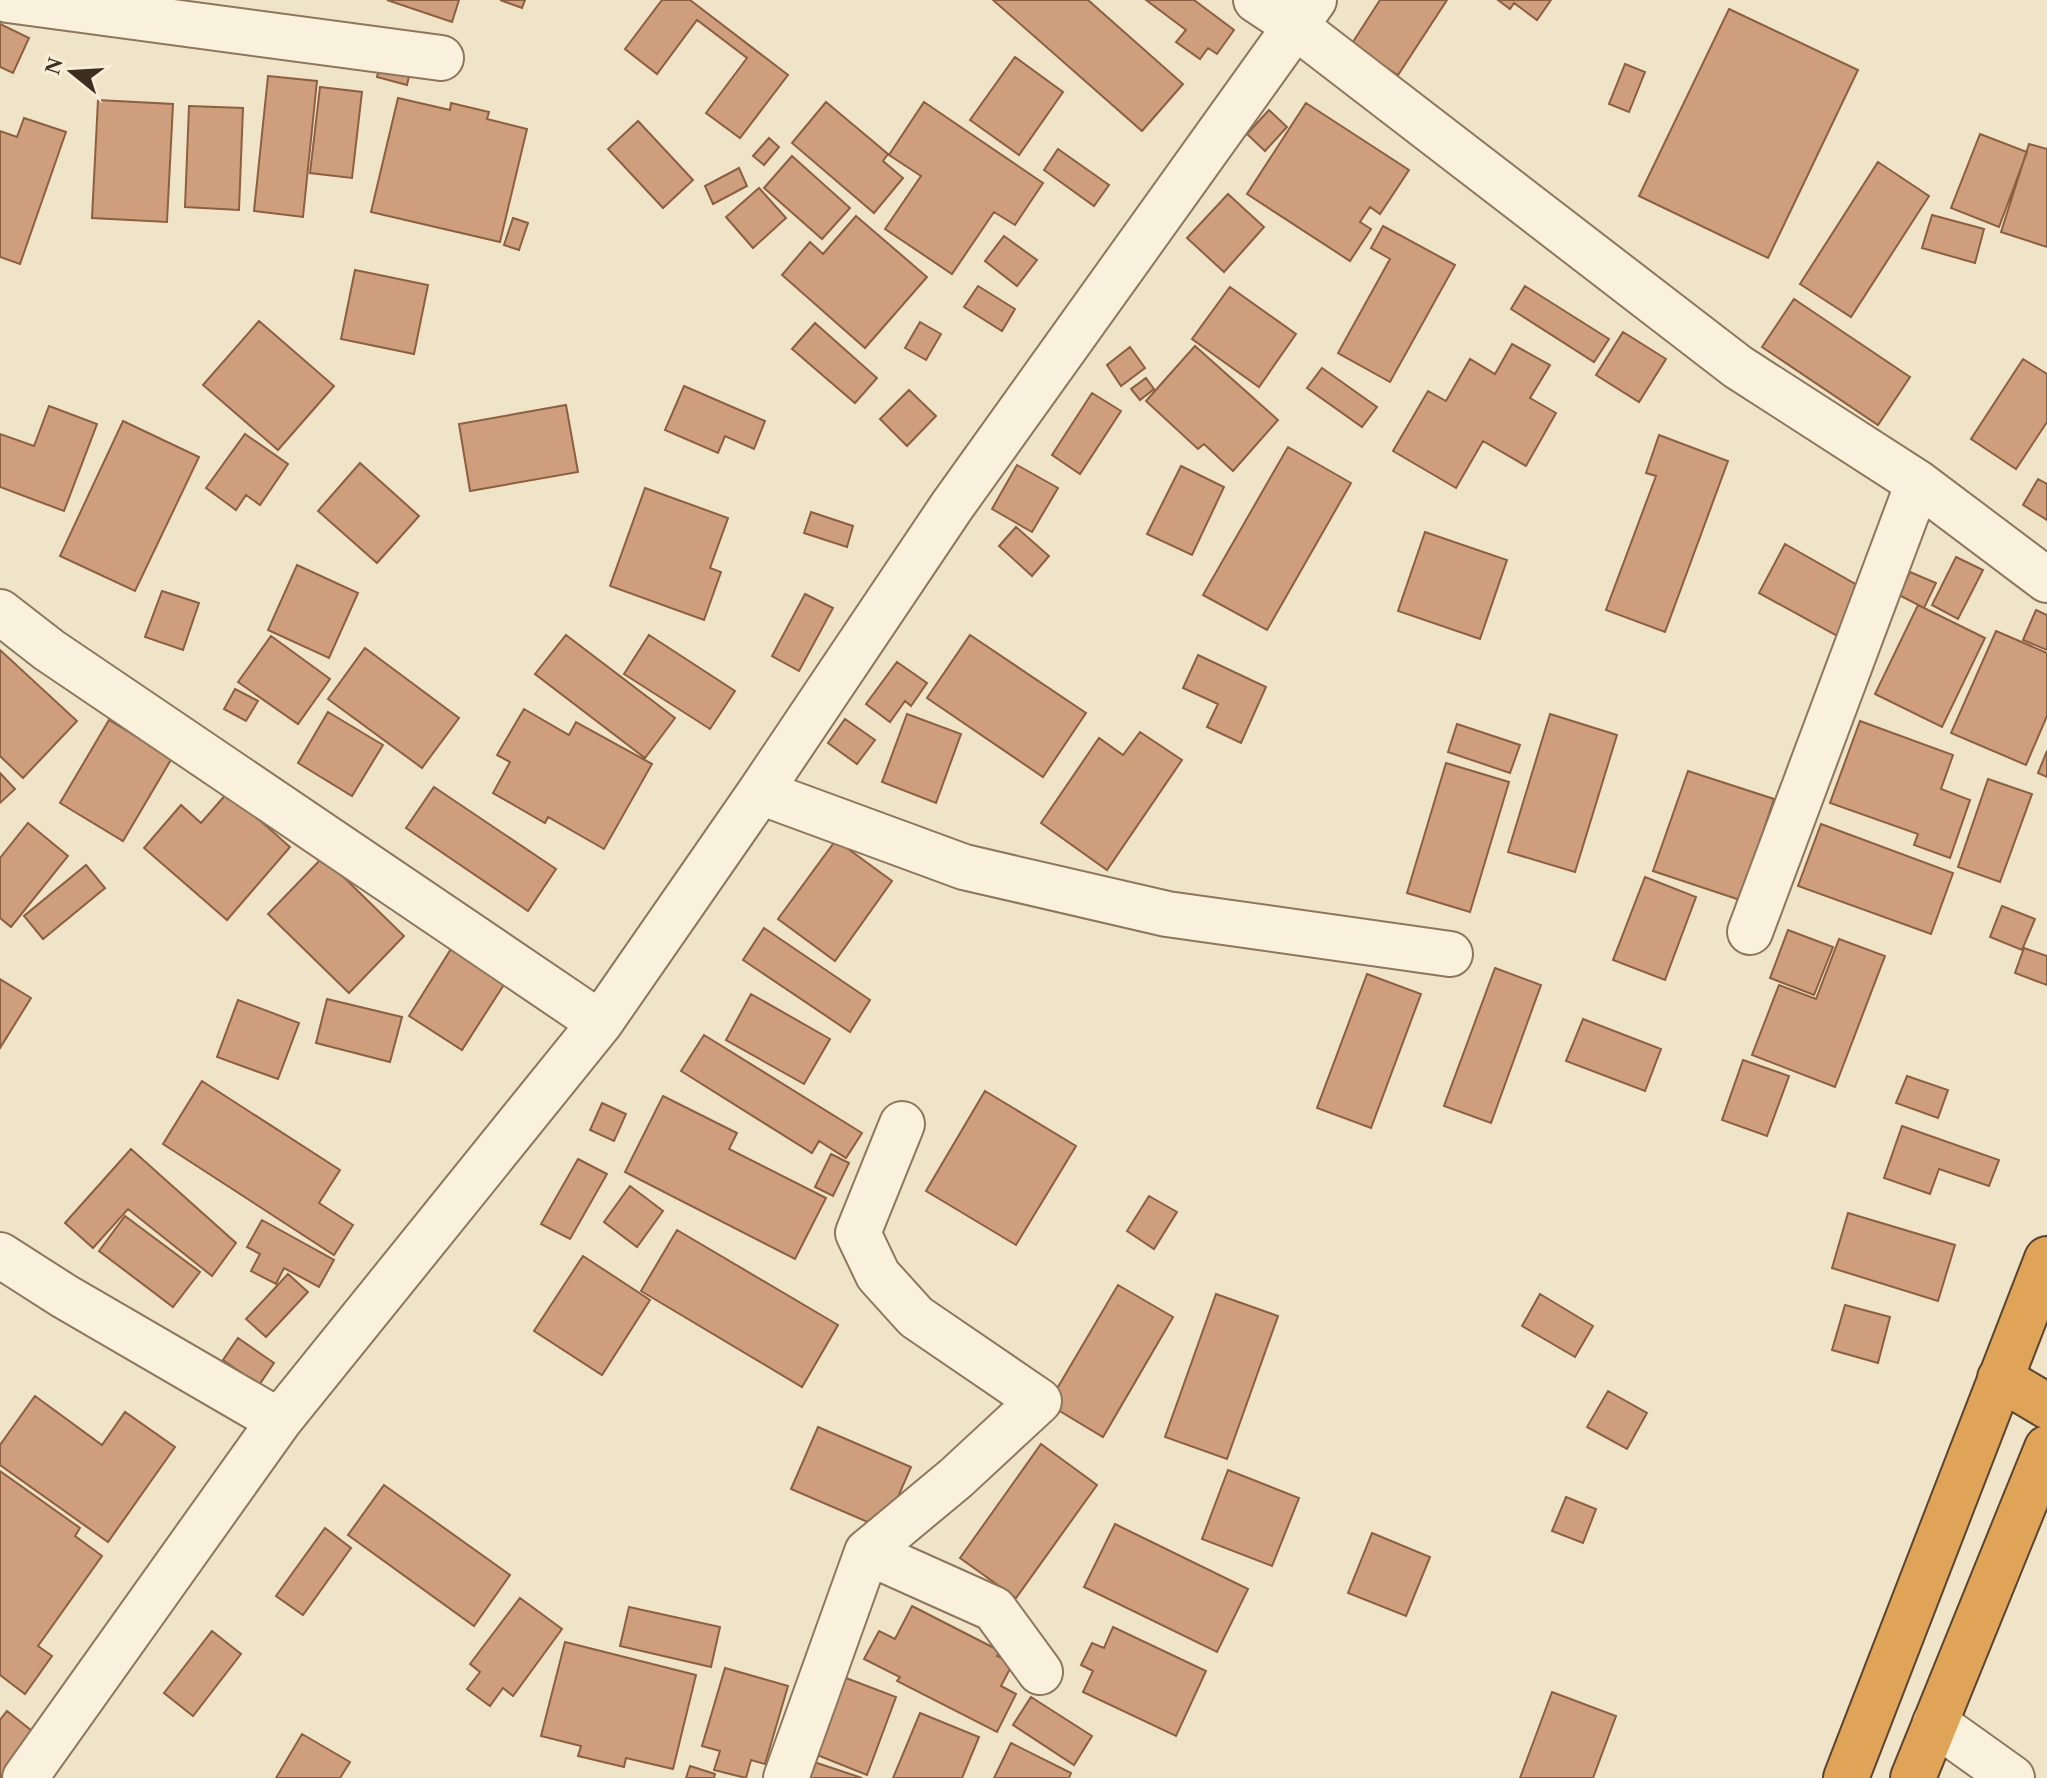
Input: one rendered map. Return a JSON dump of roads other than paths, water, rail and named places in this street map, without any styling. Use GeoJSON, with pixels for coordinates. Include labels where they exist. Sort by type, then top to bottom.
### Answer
{"type":"FeatureCollection","features":[{"type":"Feature","properties":{"kind":"highway"},"geometry":{"type":"LineString","coordinates":[[1846,1778],[2047,1259]]}},
{"type":"Feature","properties":{"kind":"highway"},"geometry":{"type":"LineString","coordinates":[[2000,1378],[2047,1406]]}},
{"type":"Feature","properties":{"kind":"highway"},"geometry":{"type":"LineString","coordinates":[[1913,1778],[2047,1448]]}},
{"type":"Feature","properties":{"kind":"street"},"geometry":{"type":"LineString","coordinates":[[8,0],[441,58]]}},
{"type":"Feature","properties":{"kind":"street"},"geometry":{"type":"LineString","coordinates":[[1256,0],[1304,13],[1738,367],[1918,483],[2047,580]]}},
{"type":"Feature","properties":{"kind":"street"},"geometry":{"type":"LineString","coordinates":[[25,1778],[279,1421],[600,1023],[952,506],[1304,13]]}},
{"type":"Feature","properties":{"kind":"street"},"geometry":{"type":"LineString","coordinates":[[1750,932],[1918,483]]}},
{"type":"Feature","properties":{"kind":"street"},"geometry":{"type":"LineString","coordinates":[[0,612],[49,650],[600,1023]]}},
{"type":"Feature","properties":{"kind":"street"},"geometry":{"type":"LineString","coordinates":[[760,792],[964,867],[1167,914],[1450,954]]}},
{"type":"Feature","properties":{"kind":"street"},"geometry":{"type":"LineString","coordinates":[[786,1778],[867,1552],[956,1478],[1039,1401],[916,1317],[878,1275],[858,1233],[902,1124]]}},
{"type":"Feature","properties":{"kind":"street"},"geometry":{"type":"LineString","coordinates":[[0,1255],[64,1296],[279,1421]]}},
{"type":"Feature","properties":{"kind":"street"},"geometry":{"type":"LineString","coordinates":[[867,1552],[994,1609],[1040,1672]]}},
{"type":"Feature","properties":{"kind":"street"},"geometry":{"type":"LineString","coordinates":[[1935,1723],[2012,1778]]}}]}
